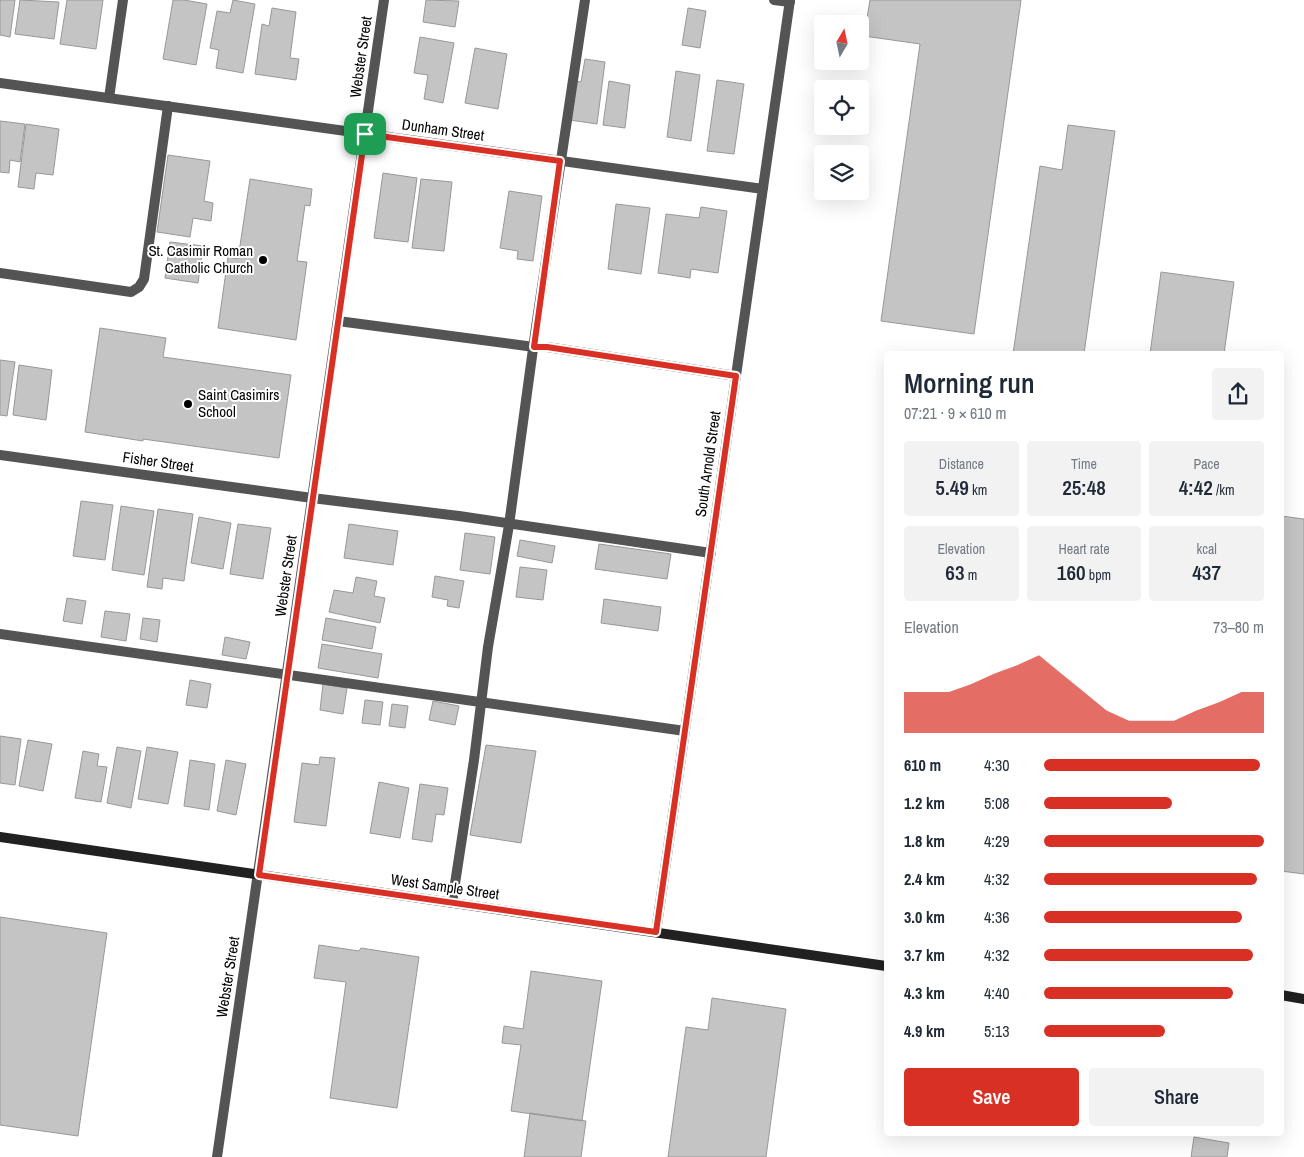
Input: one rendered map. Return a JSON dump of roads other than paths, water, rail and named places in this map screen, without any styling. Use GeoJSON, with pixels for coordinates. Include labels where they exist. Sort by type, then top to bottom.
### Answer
{"type":"FeatureCollection","features":[{"type":"Feature","properties":{"kind":"main road","name":"West Sample Street"},"geometry":{"type":"LineString","coordinates":[[0,837],[884,966]]}},
{"type":"Feature","properties":{"kind":"main road"},"geometry":{"type":"LineString","coordinates":[[1284,996],[1304,999]]}},
{"type":"Feature","properties":{"kind":"street"},"geometry":{"type":"LineString","coordinates":[[109,98],[123,0]]}},
{"type":"Feature","properties":{"kind":"street","name":"Webster Street"},"geometry":{"type":"LineString","coordinates":[[217,1157],[384,0]]}},
{"type":"Feature","properties":{"kind":"street"},"geometry":{"type":"LineString","coordinates":[[452,903],[474,760],[480,702],[509,525],[560,161],[585,0]]}},
{"type":"Feature","properties":{"kind":"street"},"geometry":{"type":"LineString","coordinates":[[774,0],[790,1]]}},
{"type":"Feature","properties":{"kind":"street","name":"South Arnold Street"},"geometry":{"type":"LineString","coordinates":[[656,932],[790,1]]}},
{"type":"Feature","properties":{"kind":"street","name":"Dunham Street"},"geometry":{"type":"LineString","coordinates":[[0,84],[763,189]]}},
{"type":"Feature","properties":{"kind":"street"},"geometry":{"type":"LineString","coordinates":[[0,273],[131,292],[139,287],[144,279],[168,106]]}},
{"type":"Feature","properties":{"kind":"street"},"geometry":{"type":"LineString","coordinates":[[338,321],[534,347],[547,347],[736,376]]}},
{"type":"Feature","properties":{"kind":"street","name":"Fisher Street"},"geometry":{"type":"LineString","coordinates":[[0,455],[312,498],[459,516],[509,525],[710,553]]}},
{"type":"Feature","properties":{"kind":"street"},"geometry":{"type":"LineString","coordinates":[[0,634],[685,731]]}},
{"type":"Feature","properties":{"kind":"place","name":"St. Casimir Roman Catholic Church"},"geometry":{"type":"Point","coordinates":[263,260]}},
{"type":"Feature","properties":{"kind":"place","name":"Saint Casimirs School"},"geometry":{"type":"Point","coordinates":[188,404]}}]}
